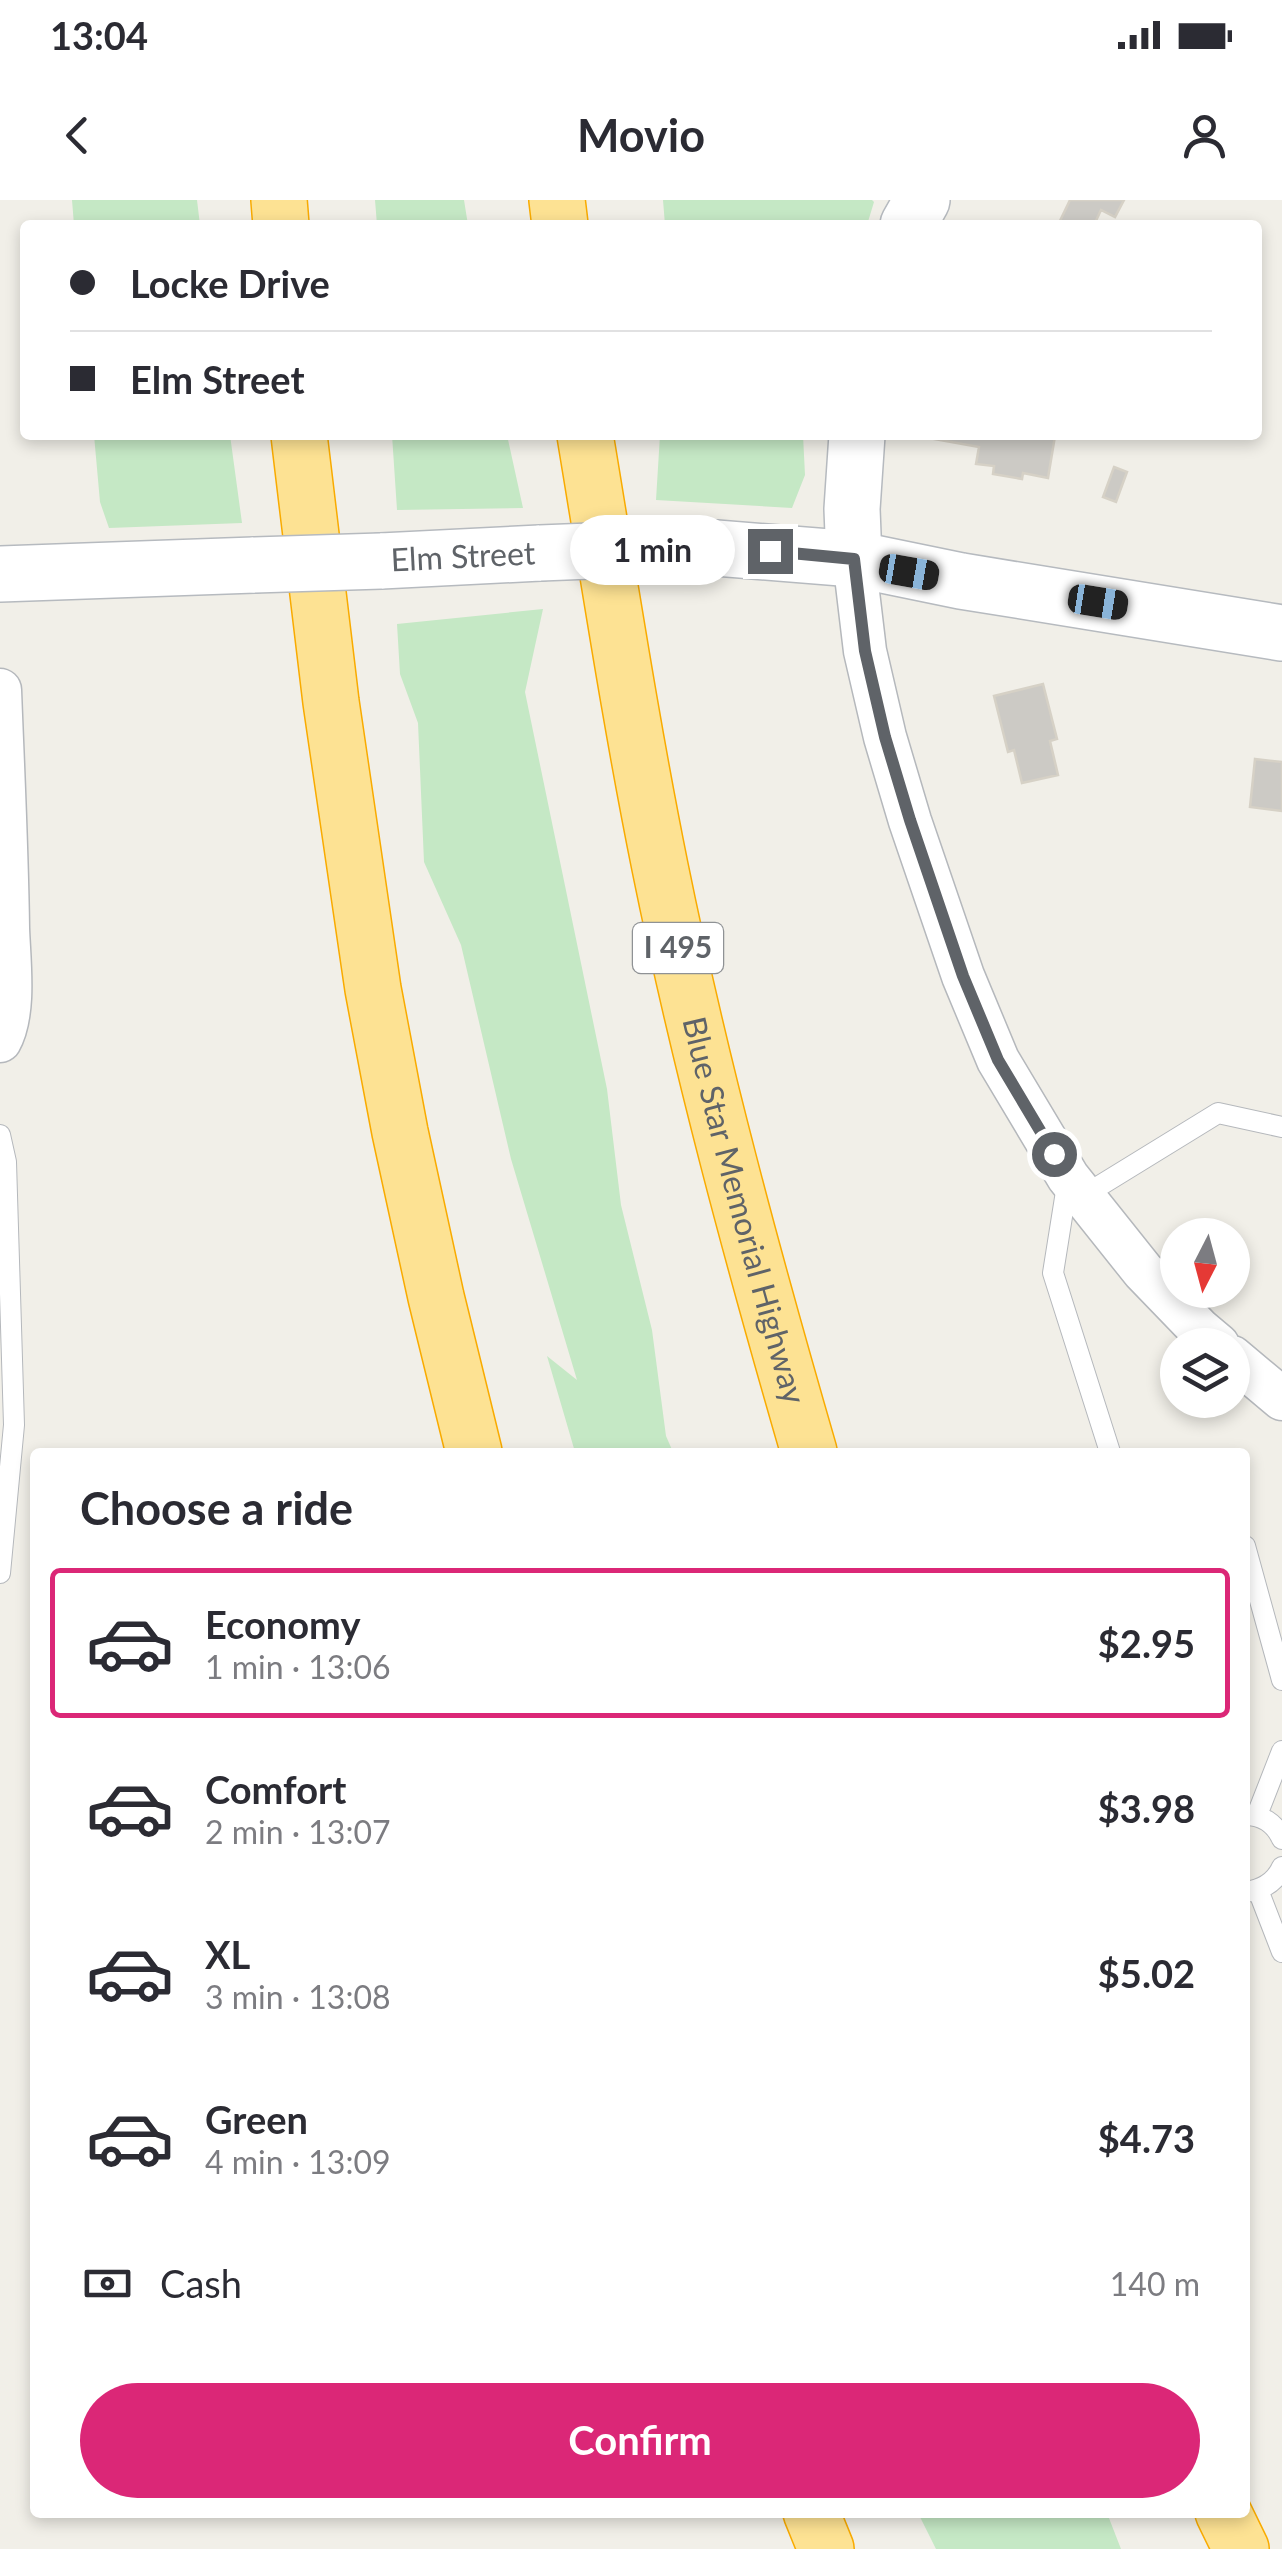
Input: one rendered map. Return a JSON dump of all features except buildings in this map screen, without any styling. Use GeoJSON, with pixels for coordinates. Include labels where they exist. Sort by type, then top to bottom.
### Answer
{"type":"FeatureCollection","features":[{"type":"Feature","properties":{"kind":"highway"},"geometry":{"type":"LineString","coordinates":[[301,440],[330,702],[373,989],[436,1297],[473,1448]]}},
{"type":"Feature","properties":{"kind":"highway","name":"Blue Star Memorial Highway"},"geometry":{"type":"LineString","coordinates":[[586,440],[660,868],[741,1210],[809,1448]]}},
{"type":"Feature","properties":{"kind":"highway"},"geometry":{"type":"LineString","coordinates":[[813,2518],[826,2549]]}},
{"type":"Feature","properties":{"kind":"highway"},"geometry":{"type":"LineString","coordinates":[[1227,2518],[1241,2549]]}},
{"type":"Feature","properties":{"kind":"street"},"geometry":{"type":"LineString","coordinates":[[857,440],[852,509],[865,651],[910,820],[963,976],[998,1060],[1076,1186],[1143,1272],[1198,1328]]}},
{"type":"Feature","properties":{"kind":"street","name":"Elm Street"},"geometry":{"type":"LineString","coordinates":[[0,574],[667,548],[770,551],[854,559],[960,581],[1282,633]]}},
{"type":"Feature","properties":{"kind":"street"},"geometry":{"type":"LineString","coordinates":[[0,690],[10,992],[6,1030],[0,1041]]}},
{"type":"Feature","properties":{"kind":"street"},"geometry":{"type":"LineString","coordinates":[[1250,1372],[1282,1400]]}},
{"type":"Feature","properties":{"kind":"lane"},"geometry":{"type":"LineString","coordinates":[[1109,1448],[1053,1274],[1076,1186],[1218,1113],[1282,1127]]}},
{"type":"Feature","properties":{"kind":"lane"},"geometry":{"type":"LineString","coordinates":[[0,1136],[6,1162],[14,1425],[0,1572]]}},
{"type":"Feature","properties":{"kind":"lane"},"geometry":{"type":"LineString","coordinates":[[1250,1564],[1282,1680]]}},
{"type":"Feature","properties":{"kind":"lane"},"geometry":{"type":"LineString","coordinates":[[1282,1750],[1251,1815],[1272,1824],[1282,1839]]}},
{"type":"Feature","properties":{"kind":"lane"},"geometry":{"type":"LineString","coordinates":[[1282,1867],[1270,1884],[1251,1891],[1282,1952]]}},
{"type":"Feature","properties":{"kind":"green space"},"geometry":{"type":"Polygon","coordinates":[[[72,200],[197,200],[199,220],[74,220],[72,200]]]}},
{"type":"Feature","properties":{"kind":"green space"},"geometry":{"type":"Polygon","coordinates":[[[375,200],[464,200],[467,220],[377,220],[375,200]]]}},
{"type":"Feature","properties":{"kind":"green space"},"geometry":{"type":"Polygon","coordinates":[[[663,200],[874,202],[869,220],[665,220],[663,200]]]}},
{"type":"Feature","properties":{"kind":"green space"},"geometry":{"type":"Polygon","coordinates":[[[94,440],[231,440],[242,523],[109,528],[100,502],[94,440]]]}},
{"type":"Feature","properties":{"kind":"green space"},"geometry":{"type":"Polygon","coordinates":[[[392,440],[508,440],[523,508],[397,510],[392,440]]]}},
{"type":"Feature","properties":{"kind":"green space"},"geometry":{"type":"Polygon","coordinates":[[[660,440],[803,440],[805,475],[792,508],[656,500],[660,440]]]}},
{"type":"Feature","properties":{"kind":"green space"},"geometry":{"type":"Polygon","coordinates":[[[543,609],[525,692],[607,1089],[621,1205],[652,1330],[666,1436],[671,1448],[574,1448],[547,1356],[577,1380],[511,1159],[461,945],[424,862],[418,723],[400,674],[397,624],[543,609]]]}},
{"type":"Feature","properties":{"kind":"green space"},"geometry":{"type":"Polygon","coordinates":[[[920,2518],[1109,2518],[1121,2549],[936,2549],[920,2518]]]}},
{"type":"Feature","properties":{"kind":"route"},"geometry":{"type":"LineString","coordinates":[[770,551],[854,559],[865,651],[910,820],[963,976],[998,1060],[1054,1154]]}}]}
